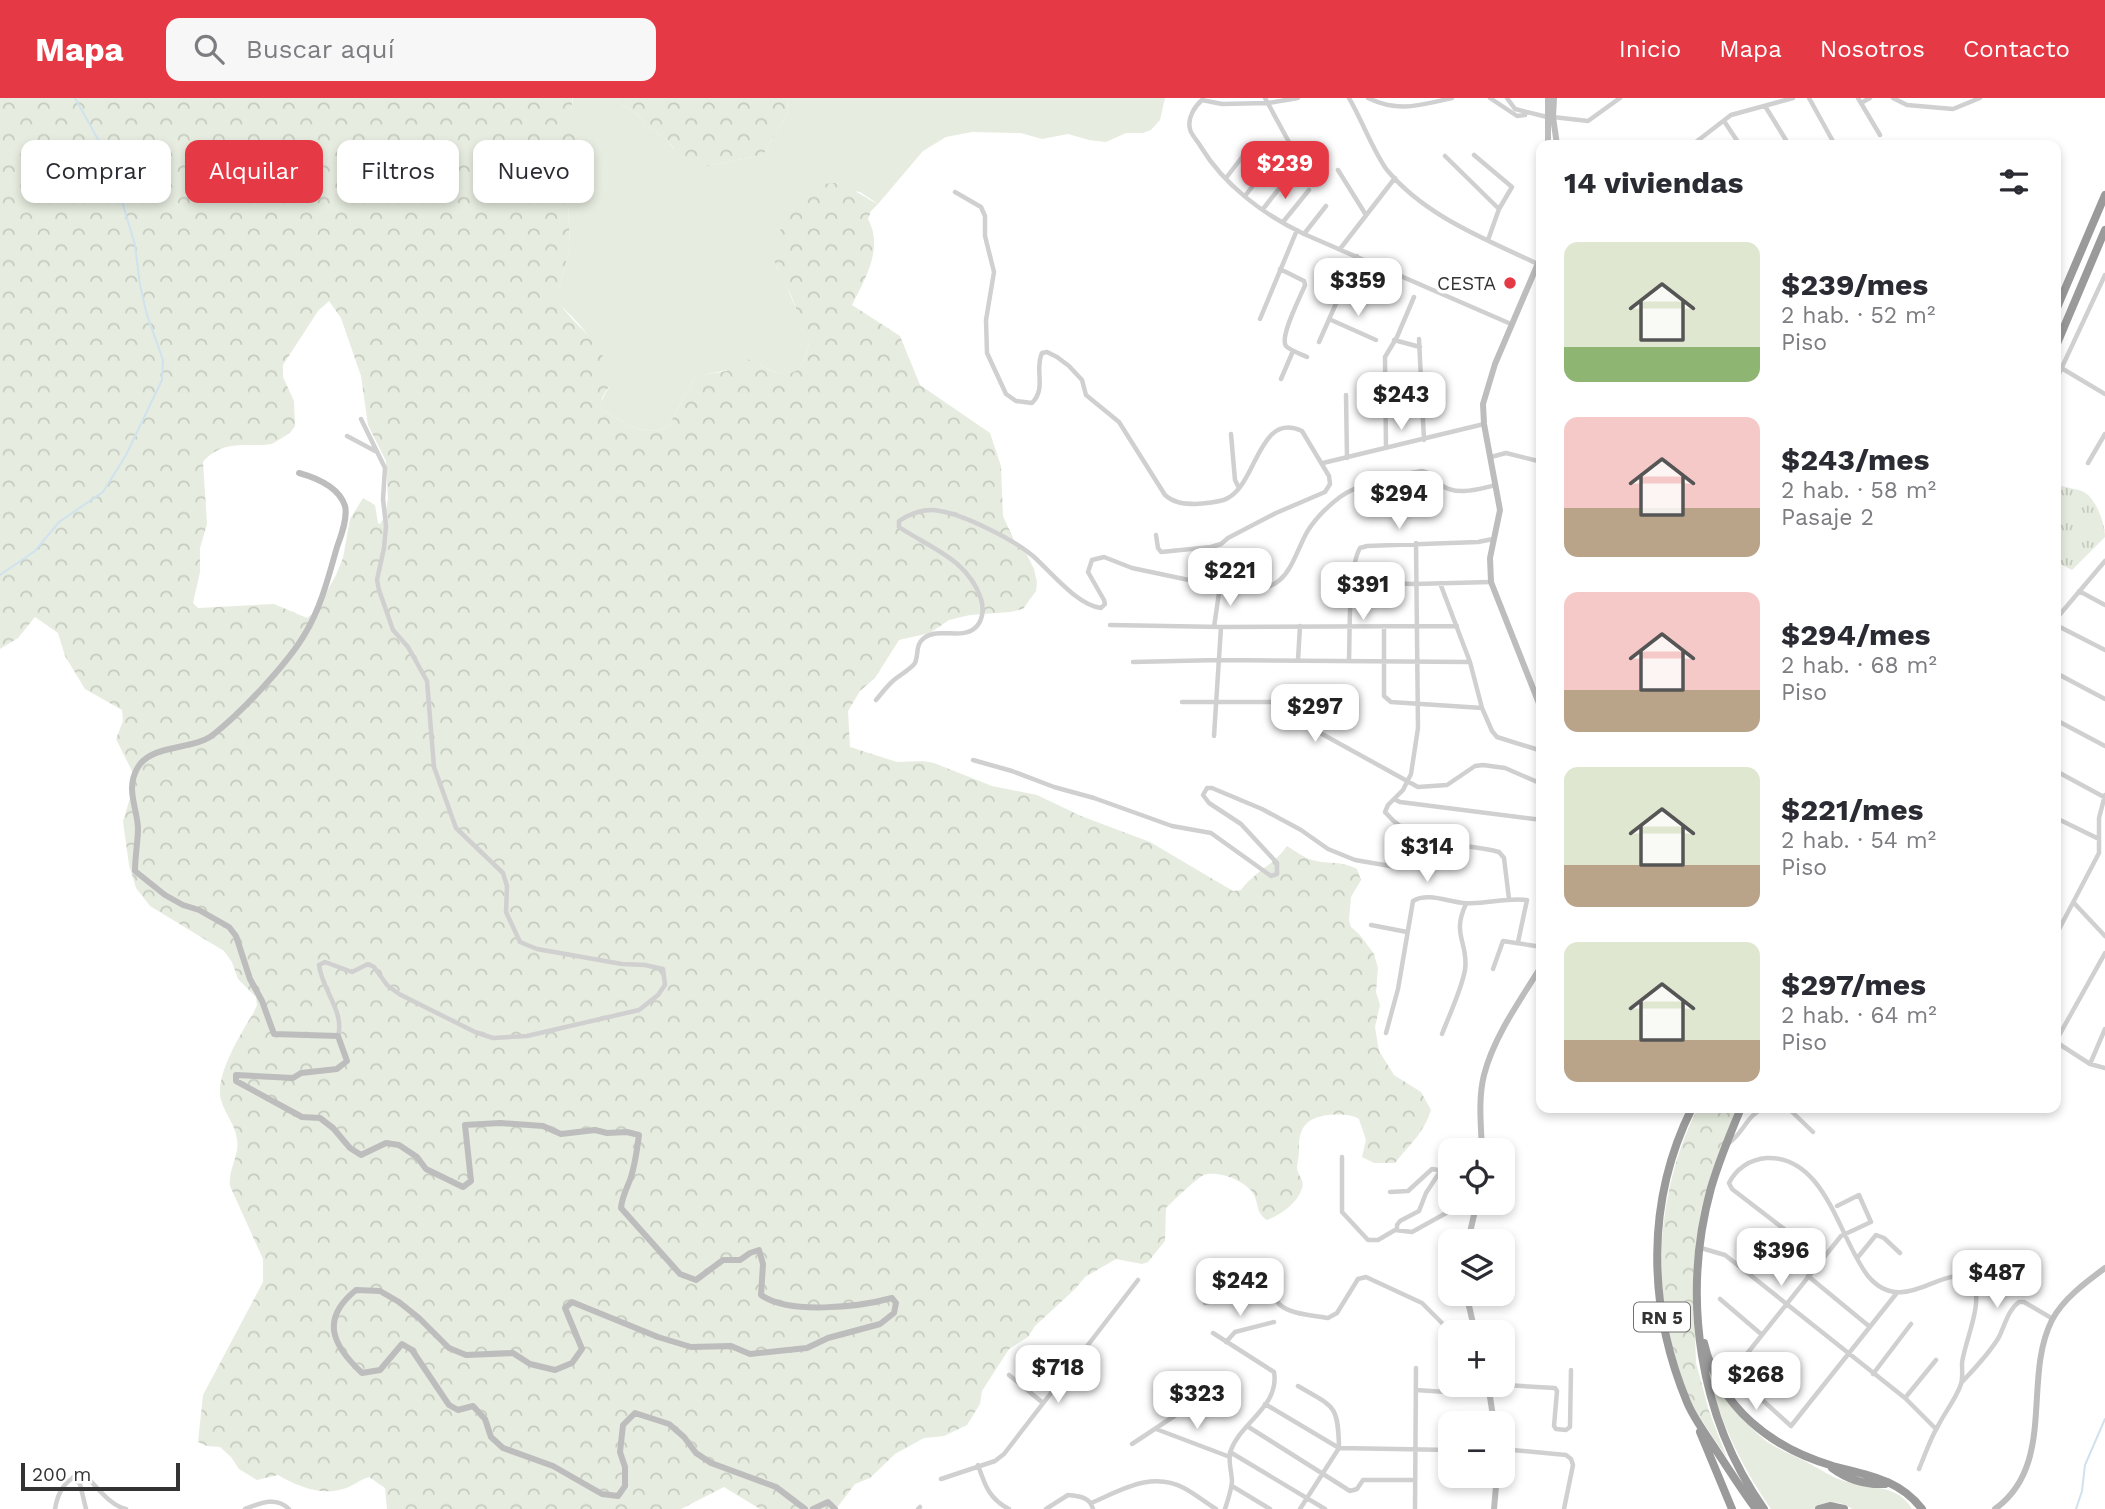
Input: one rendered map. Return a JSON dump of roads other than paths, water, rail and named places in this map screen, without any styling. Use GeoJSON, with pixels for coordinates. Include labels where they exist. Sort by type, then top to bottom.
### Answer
{"type":"FeatureCollection","features":[{"type":"Feature","properties":{"kind":"highway"},"geometry":{"type":"LineString","coordinates":[[2061,298],[2105,195]]}},
{"type":"Feature","properties":{"kind":"highway"},"geometry":{"type":"LineString","coordinates":[[2061,334],[2105,230]]}},
{"type":"Feature","properties":{"kind":"highway","name":"RN 5"},"geometry":{"type":"LineString","coordinates":[[1690,1113],[1667,1173],[1660,1213],[1656,1266],[1663,1322],[1687,1404],[1756,1509]]}},
{"type":"Feature","properties":{"kind":"highway","name":"RN 5"},"geometry":{"type":"LineString","coordinates":[[1739,1113],[1711,1189],[1700,1248],[1696,1302],[1700,1347],[1718,1420],[1741,1473],[1764,1509]]}},
{"type":"Feature","properties":{"kind":"highway"},"geometry":{"type":"LineString","coordinates":[[1696,1302],[1707,1354],[1721,1385],[1737,1409],[1773,1440],[1797,1454],[1885,1484],[1904,1495],[1914,1509]]}},
{"type":"Feature","properties":{"kind":"highway"},"geometry":{"type":"LineString","coordinates":[[1687,1404],[1732,1509]]}},
{"type":"Feature","properties":{"kind":"highway"},"geometry":{"type":"LineString","coordinates":[[1828,1464],[1847,1477],[1885,1484]]}},
{"type":"Feature","properties":{"kind":"highway"},"geometry":{"type":"LineString","coordinates":[[1841,1468],[1873,1476],[1905,1490],[1922,1509]]}},
{"type":"Feature","properties":{"kind":"highway"},"geometry":{"type":"LineString","coordinates":[[1819,1509],[1830,1506],[1844,1509]]}},
{"type":"Feature","properties":{"kind":"street"},"geometry":{"type":"LineString","coordinates":[[1298,98],[1222,104],[1202,100],[1196,105],[1189,120],[1190,129],[1209,160],[1226,178],[1245,196],[1283,222],[1304,234],[1511,324]]}},
{"type":"Feature","properties":{"kind":"street"},"geometry":{"type":"LineString","coordinates":[[1368,98],[1388,106],[1408,107],[1452,98]]}},
{"type":"Feature","properties":{"kind":"street"},"geometry":{"type":"LineString","coordinates":[[1408,107],[1409,98]]}},
{"type":"Feature","properties":{"kind":"street"},"geometry":{"type":"LineString","coordinates":[[1490,98],[1517,116],[1528,114]]}},
{"type":"Feature","properties":{"kind":"street"},"geometry":{"type":"LineString","coordinates":[[1507,98],[1515,109],[1528,114],[1588,121],[1620,98]]}},
{"type":"Feature","properties":{"kind":"street"},"geometry":{"type":"LineString","coordinates":[[1548,98],[1551,140]]}},
{"type":"Feature","properties":{"kind":"street"},"geometry":{"type":"LineString","coordinates":[[1550,117],[1554,98]]}},
{"type":"Feature","properties":{"kind":"street"},"geometry":{"type":"LineString","coordinates":[[1699,140],[1731,115],[1793,98]]}},
{"type":"Feature","properties":{"kind":"street"},"geometry":{"type":"LineString","coordinates":[[1809,98],[1832,140]]}},
{"type":"Feature","properties":{"kind":"street"},"geometry":{"type":"LineString","coordinates":[[1870,98],[1859,101],[1880,135]]}},
{"type":"Feature","properties":{"kind":"street"},"geometry":{"type":"LineString","coordinates":[[1896,99],[1907,105],[1953,109],[1980,98]]}},
{"type":"Feature","properties":{"kind":"street"},"geometry":{"type":"LineString","coordinates":[[1350,99],[1385,167],[1395,178],[1439,215],[1536,263]]}},
{"type":"Feature","properties":{"kind":"street"},"geometry":{"type":"LineString","coordinates":[[1266,101],[1302,166]]}},
{"type":"Feature","properties":{"kind":"street"},"geometry":{"type":"LineString","coordinates":[[1765,106],[1786,140]]}},
{"type":"Feature","properties":{"kind":"street"},"geometry":{"type":"LineString","coordinates":[[1724,121],[1737,140]]}},
{"type":"Feature","properties":{"kind":"street"},"geometry":{"type":"LineString","coordinates":[[1226,178],[1249,148]]}},
{"type":"Feature","properties":{"kind":"street"},"geometry":{"type":"LineString","coordinates":[[1474,155],[1512,187],[1499,209],[1488,240]]}},
{"type":"Feature","properties":{"kind":"street"},"geometry":{"type":"LineString","coordinates":[[1445,156],[1499,209]]}},
{"type":"Feature","properties":{"kind":"street"},"geometry":{"type":"LineString","coordinates":[[1245,196],[1274,158]]}},
{"type":"Feature","properties":{"kind":"street"},"geometry":{"type":"LineString","coordinates":[[1338,170],[1366,215]]}},
{"type":"Feature","properties":{"kind":"street"},"geometry":{"type":"LineString","coordinates":[[1263,209],[1288,177]]}},
{"type":"Feature","properties":{"kind":"street"},"geometry":{"type":"LineString","coordinates":[[1340,249],[1395,178]]}},
{"type":"Feature","properties":{"kind":"street"},"geometry":{"type":"LineString","coordinates":[[1283,222],[1310,190]]}},
{"type":"Feature","properties":{"kind":"street"},"geometry":{"type":"LineString","coordinates":[[955,192],[981,207],[985,216],[985,236],[994,272],[986,320],[987,353],[1006,394],[1016,401],[1032,403],[1040,392],[1039,360],[1042,354],[1047,352],[1069,366],[1082,380],[1086,395],[1119,422],[1165,495],[1171,500],[1198,504],[1226,500],[1239,488],[1252,469],[1267,437],[1274,432],[1294,427],[1302,431],[1323,463],[1330,484],[1325,492],[1276,513],[1221,544],[1161,552],[1156,536]]}},
{"type":"Feature","properties":{"kind":"street"},"geometry":{"type":"LineString","coordinates":[[1304,234],[1326,206]]}},
{"type":"Feature","properties":{"kind":"street"},"geometry":{"type":"LineString","coordinates":[[1260,319],[1297,230]]}},
{"type":"Feature","properties":{"kind":"street"},"geometry":{"type":"LineString","coordinates":[[1318,342],[1357,256]]}},
{"type":"Feature","properties":{"kind":"street"},"geometry":{"type":"LineString","coordinates":[[1280,269],[1301,278],[1305,285],[1285,336],[1287,346],[1307,357]]}},
{"type":"Feature","properties":{"kind":"street"},"geometry":{"type":"LineString","coordinates":[[1536,273],[1511,324],[1486,387],[1483,404],[1484,424],[1500,510],[1489,568],[1491,582],[1536,696]]}},
{"type":"Feature","properties":{"kind":"street"},"geometry":{"type":"LineString","coordinates":[[2061,372],[2105,275]]}},
{"type":"Feature","properties":{"kind":"street"},"geometry":{"type":"LineString","coordinates":[[1386,448],[1385,357],[1414,297]]}},
{"type":"Feature","properties":{"kind":"street"},"geometry":{"type":"LineString","coordinates":[[1329,319],[1376,340]]}},
{"type":"Feature","properties":{"kind":"street"},"geometry":{"type":"LineString","coordinates":[[1419,339],[1423,440]]}},
{"type":"Feature","properties":{"kind":"street"},"geometry":{"type":"LineString","coordinates":[[1394,340],[1420,347]]}},
{"type":"Feature","properties":{"kind":"street"},"geometry":{"type":"LineString","coordinates":[[1281,379],[1293,351]]}},
{"type":"Feature","properties":{"kind":"street"},"geometry":{"type":"LineString","coordinates":[[2063,369],[2105,394]]}},
{"type":"Feature","properties":{"kind":"street"},"geometry":{"type":"LineString","coordinates":[[1346,395],[1348,458]]}},
{"type":"Feature","properties":{"kind":"street"},"geometry":{"type":"LineString","coordinates":[[361,419],[385,468],[383,499],[386,526],[377,580],[393,630],[408,647],[427,681],[434,767],[456,828],[503,873],[507,886],[506,912],[520,942],[537,949],[663,969],[665,985],[658,995],[639,1010],[527,1036],[493,1038],[475,1032],[399,994],[368,964],[352,972],[325,962],[319,965],[320,975],[339,1016],[338,1036],[346,1061],[337,1069],[301,1073],[293,1079],[248,1074],[236,1075],[236,1081],[302,1117],[320,1118],[341,1136],[349,1148],[361,1156],[386,1143],[399,1145],[417,1157],[426,1169],[463,1187],[471,1181],[465,1125],[500,1123],[543,1126],[561,1134],[595,1130],[639,1135],[621,1208],[680,1274],[696,1280],[723,1260],[740,1260],[760,1250],[763,1264],[761,1295],[771,1302],[792,1307],[855,1306],[892,1298],[897,1303],[894,1313],[880,1324],[828,1338],[807,1348],[750,1354],[731,1346],[691,1348],[572,1303],[565,1308],[582,1349],[572,1363],[555,1370],[530,1364],[513,1353],[466,1355],[449,1348],[399,1302],[380,1291],[356,1290],[340,1303],[333,1326],[339,1345],[350,1362],[362,1373],[380,1370],[402,1344],[412,1350],[449,1405],[458,1410],[473,1406],[485,1419],[491,1437],[503,1448],[553,1465],[602,1494],[618,1496],[625,1486],[625,1467],[620,1452],[623,1425],[635,1413],[669,1424],[684,1437],[696,1453],[710,1463],[776,1487],[805,1509]]}},
{"type":"Feature","properties":{"kind":"street"},"geometry":{"type":"LineString","coordinates":[[1323,463],[1484,424]]}},
{"type":"Feature","properties":{"kind":"street"},"geometry":{"type":"LineString","coordinates":[[1231,433],[1235,480],[1239,488]]}},
{"type":"Feature","properties":{"kind":"street"},"geometry":{"type":"LineString","coordinates":[[2088,463],[2105,434]]}},
{"type":"Feature","properties":{"kind":"street"},"geometry":{"type":"LineString","coordinates":[[346,436],[377,452]]}},
{"type":"Feature","properties":{"kind":"street"},"geometry":{"type":"LineString","coordinates":[[1491,457],[1506,453],[1536,460]]}},
{"type":"Feature","properties":{"kind":"street"},"geometry":{"type":"LineString","coordinates":[[876,699],[915,662],[917,649],[926,636],[969,632],[980,623],[983,611],[981,598],[969,574],[936,548],[899,527],[899,522],[911,514],[927,510],[941,511],[1004,538],[1030,554],[1083,602],[1101,608],[1105,604],[1091,578],[1088,566],[1092,560],[1099,557],[1109,558],[1132,568],[1220,586],[1260,590],[1276,583],[1292,567],[1314,521],[1338,498],[1352,489],[1422,471],[1432,474],[1440,484],[1451,490],[1472,491],[1496,485]]}},
{"type":"Feature","properties":{"kind":"street"},"geometry":{"type":"LineString","coordinates":[[299,473],[321,480],[335,492],[345,507],[343,527],[320,600],[306,632],[274,673],[212,737],[146,757],[138,768],[130,789],[138,828],[134,852],[135,871],[165,895],[229,927],[236,936],[246,970],[262,1000],[274,1034],[338,1036]]}},
{"type":"Feature","properties":{"kind":"street"},"geometry":{"type":"LineString","coordinates":[[1349,660],[1353,582],[1356,555],[1360,548],[1367,545],[1478,542],[1494,539]]}},
{"type":"Feature","properties":{"kind":"street"},"geometry":{"type":"LineString","coordinates":[[1416,543],[1418,728],[1411,775],[1385,812],[1406,832],[1421,839],[1499,852],[1504,858],[1508,899]]}},
{"type":"Feature","properties":{"kind":"street"},"geometry":{"type":"LineString","coordinates":[[2061,612],[2105,561]]}},
{"type":"Feature","properties":{"kind":"street"},"geometry":{"type":"LineString","coordinates":[[1353,582],[1491,582]]}},
{"type":"Feature","properties":{"kind":"street"},"geometry":{"type":"LineString","coordinates":[[1440,583],[1470,662],[1490,727],[1497,737],[1536,749]]}},
{"type":"Feature","properties":{"kind":"street"},"geometry":{"type":"LineString","coordinates":[[1214,736],[1220,586]]}},
{"type":"Feature","properties":{"kind":"street"},"geometry":{"type":"LineString","coordinates":[[2079,591],[2105,605]]}},
{"type":"Feature","properties":{"kind":"street"},"geometry":{"type":"LineString","coordinates":[[1110,625],[1457,626]]}},
{"type":"Feature","properties":{"kind":"street"},"geometry":{"type":"LineString","coordinates":[[1298,660],[1300,626]]}},
{"type":"Feature","properties":{"kind":"street"},"geometry":{"type":"LineString","coordinates":[[1384,627],[1386,700],[1482,708]]}},
{"type":"Feature","properties":{"kind":"street"},"geometry":{"type":"LineString","coordinates":[[2061,628],[2105,650]]}},
{"type":"Feature","properties":{"kind":"street"},"geometry":{"type":"LineString","coordinates":[[1133,662],[1470,662]]}},
{"type":"Feature","properties":{"kind":"street"},"geometry":{"type":"LineString","coordinates":[[2061,676],[2105,699]]}},
{"type":"Feature","properties":{"kind":"street"},"geometry":{"type":"LineString","coordinates":[[1182,702],[1277,703],[1284,713],[1407,782],[1426,788],[1447,785],[1475,766],[1494,765],[1536,782]]}},
{"type":"Feature","properties":{"kind":"street"},"geometry":{"type":"LineString","coordinates":[[2061,723],[2105,746]]}},
{"type":"Feature","properties":{"kind":"street"},"geometry":{"type":"LineString","coordinates":[[973,760],[1172,826],[1211,833],[1271,876],[1277,874],[1277,863],[1241,824],[1209,803],[1203,795],[1207,788],[1262,809],[1301,830],[1328,849],[1355,860],[1396,867],[1407,866],[1413,863],[1418,855],[1421,839]]}},
{"type":"Feature","properties":{"kind":"street"},"geometry":{"type":"LineString","coordinates":[[2061,774],[2105,796],[2099,818],[2101,843],[2095,863],[2061,926]]}},
{"type":"Feature","properties":{"kind":"street"},"geometry":{"type":"LineString","coordinates":[[1394,799],[1400,802],[1536,819]]}},
{"type":"Feature","properties":{"kind":"street"},"geometry":{"type":"LineString","coordinates":[[2061,821],[2101,843]]}},
{"type":"Feature","properties":{"kind":"street"},"geometry":{"type":"LineString","coordinates":[[1387,1033],[1398,989],[1413,901],[1419,897],[1466,904],[1523,899],[1528,902],[1518,942]]}},
{"type":"Feature","properties":{"kind":"street"},"geometry":{"type":"LineString","coordinates":[[1442,1034],[1465,969],[1459,930],[1461,914],[1466,904]]}},
{"type":"Feature","properties":{"kind":"street"},"geometry":{"type":"LineString","coordinates":[[2074,904],[2105,936]]}},
{"type":"Feature","properties":{"kind":"street"},"geometry":{"type":"LineString","coordinates":[[1371,925],[1407,932]]}},
{"type":"Feature","properties":{"kind":"street"},"geometry":{"type":"LineString","coordinates":[[1493,969],[1503,940],[1536,946]]}},
{"type":"Feature","properties":{"kind":"street"},"geometry":{"type":"LineString","coordinates":[[2061,1032],[2105,953]]}},
{"type":"Feature","properties":{"kind":"street"},"geometry":{"type":"LineString","coordinates":[[1481,1138],[1479,1110],[1484,1074],[1497,1043],[1536,975]]}},
{"type":"Feature","properties":{"kind":"street"},"geometry":{"type":"LineString","coordinates":[[2090,1064],[2105,1029]]}},
{"type":"Feature","properties":{"kind":"street"},"geometry":{"type":"LineString","coordinates":[[2061,1044],[2090,1064],[2105,1068]]}},
{"type":"Feature","properties":{"kind":"street"},"geometry":{"type":"LineString","coordinates":[[1726,1146],[1755,1113]]}},
{"type":"Feature","properties":{"kind":"street"},"geometry":{"type":"LineString","coordinates":[[1793,1113],[1814,1132]]}},
{"type":"Feature","properties":{"kind":"street"},"geometry":{"type":"LineString","coordinates":[[1342,1157],[1342,1212],[1368,1240],[1378,1241],[1397,1230],[1412,1232],[1443,1215]]}},
{"type":"Feature","properties":{"kind":"street"},"geometry":{"type":"LineString","coordinates":[[1822,1258],[1732,1189],[1729,1183],[1739,1170],[1760,1159],[1774,1158],[1794,1163],[1803,1169],[1869,1277],[1896,1294],[1908,1293],[1950,1276],[1961,1276],[1973,1285],[1977,1296],[1962,1361],[1962,1382]]}},
{"type":"Feature","properties":{"kind":"street"},"geometry":{"type":"LineString","coordinates":[[1390,1192],[1408,1191],[1432,1169],[1438,1170],[1439,1173],[1419,1211],[1400,1221],[1397,1230]]}},
{"type":"Feature","properties":{"kind":"street"},"geometry":{"type":"LineString","coordinates":[[1721,1385],[1841,1236],[1871,1222],[1859,1195],[1837,1206]]}},
{"type":"Feature","properties":{"kind":"street"},"geometry":{"type":"LineString","coordinates":[[1858,1257],[1876,1235],[1884,1238],[1900,1253]]}},
{"type":"Feature","properties":{"kind":"street"},"geometry":{"type":"LineString","coordinates":[[1700,1248],[1725,1255],[1905,1398],[1936,1429]]}},
{"type":"Feature","properties":{"kind":"street"},"geometry":{"type":"LineString","coordinates":[[1995,1509],[2016,1489],[2024,1476],[2032,1449],[2044,1344],[2053,1319],[2077,1290],[2105,1268]]}},
{"type":"Feature","properties":{"kind":"street"},"geometry":{"type":"LineString","coordinates":[[1808,1276],[1870,1327]]}},
{"type":"Feature","properties":{"kind":"street"},"geometry":{"type":"LineString","coordinates":[[1222,1277],[1228,1297]]}},
{"type":"Feature","properties":{"kind":"street"},"geometry":{"type":"LineString","coordinates":[[1205,1303],[1267,1287],[1273,1290],[1279,1303],[1289,1310],[1328,1318],[1338,1313],[1358,1279],[1366,1277],[1422,1303],[1439,1320]]}},
{"type":"Feature","properties":{"kind":"street"},"geometry":{"type":"LineString","coordinates":[[941,1479],[995,1461],[1004,1454],[1138,1280]]}},
{"type":"Feature","properties":{"kind":"street"},"geometry":{"type":"LineString","coordinates":[[1721,1385],[1735,1381],[1760,1398],[1791,1426],[1896,1294]]}},
{"type":"Feature","properties":{"kind":"street"},"geometry":{"type":"LineString","coordinates":[[1720,1299],[1761,1334]]}},
{"type":"Feature","properties":{"kind":"street"},"geometry":{"type":"LineString","coordinates":[[1919,1469],[1936,1429],[1962,1382],[1998,1339],[2013,1307],[2018,1302],[2024,1302],[2053,1319]]}},
{"type":"Feature","properties":{"kind":"street"},"geometry":{"type":"LineString","coordinates":[[1226,1342],[1235,1332],[1274,1322]]}},
{"type":"Feature","properties":{"kind":"street"},"geometry":{"type":"LineString","coordinates":[[1873,1374],[1911,1324]]}},
{"type":"Feature","properties":{"kind":"street"},"geometry":{"type":"LineString","coordinates":[[1213,1333],[1274,1372],[1275,1390],[1253,1422],[1245,1425],[1230,1454],[1232,1486],[1225,1509]]}},
{"type":"Feature","properties":{"kind":"street"},"geometry":{"type":"LineString","coordinates":[[1905,1398],[1936,1360]]}},
{"type":"Feature","properties":{"kind":"street"},"geometry":{"type":"LineString","coordinates":[[1760,1398],[1787,1367]]}},
{"type":"Feature","properties":{"kind":"street"},"geometry":{"type":"LineString","coordinates":[[1415,1509],[1416,1368]]}},
{"type":"Feature","properties":{"kind":"street"},"geometry":{"type":"LineString","coordinates":[[1515,1386],[1555,1388],[1554,1426],[1556,1429],[1566,1430],[1570,1427],[1571,1370]]}},
{"type":"Feature","properties":{"kind":"street"},"geometry":{"type":"LineString","coordinates":[[1009,1375],[1043,1403]]}},
{"type":"Feature","properties":{"kind":"street"},"geometry":{"type":"LineString","coordinates":[[1132,1444],[1232,1378]]}},
{"type":"Feature","properties":{"kind":"street"},"geometry":{"type":"LineString","coordinates":[[1298,1386],[1333,1407],[1337,1416],[1339,1448],[1300,1509]]}},
{"type":"Feature","properties":{"kind":"street"},"geometry":{"type":"LineString","coordinates":[[1416,1390],[1438,1391]]}},
{"type":"Feature","properties":{"kind":"street"},"geometry":{"type":"LineString","coordinates":[[1265,1404],[1339,1448],[1438,1450]]}},
{"type":"Feature","properties":{"kind":"street"},"geometry":{"type":"LineString","coordinates":[[1245,1425],[1350,1491],[1357,1489],[1363,1480],[1415,1480]]}},
{"type":"Feature","properties":{"kind":"street"},"geometry":{"type":"LineString","coordinates":[[1156,1429],[1230,1454],[1325,1509]]}},
{"type":"Feature","properties":{"kind":"street"},"geometry":{"type":"LineString","coordinates":[[1515,1451],[1566,1455],[1571,1459],[1573,1465],[1564,1509]]}},
{"type":"Feature","properties":{"kind":"street"},"geometry":{"type":"LineString","coordinates":[[978,1465],[989,1494],[1009,1509]]}},
{"type":"Feature","properties":{"kind":"street"},"geometry":{"type":"LineString","coordinates":[[55,1509],[64,1485],[82,1473],[109,1500],[126,1509]]}},
{"type":"Feature","properties":{"kind":"street"},"geometry":{"type":"LineString","coordinates":[[73,1477],[80,1484],[86,1509]]}},
{"type":"Feature","properties":{"kind":"street"},"geometry":{"type":"LineString","coordinates":[[1046,1509],[1068,1495],[1078,1496],[1092,1506],[1142,1482],[1155,1480],[1184,1488],[1216,1509]]}},
{"type":"Feature","properties":{"kind":"street"},"geometry":{"type":"LineString","coordinates":[[1232,1486],[1270,1509]]}},
{"type":"Feature","properties":{"kind":"street"},"geometry":{"type":"LineString","coordinates":[[1493,1507],[1495,1488]]}},
{"type":"Feature","properties":{"kind":"street"},"geometry":{"type":"LineString","coordinates":[[245,1509],[264,1501],[277,1502],[289,1509]]}},
{"type":"Feature","properties":{"kind":"street"},"geometry":{"type":"LineString","coordinates":[[813,1509],[828,1503],[835,1509]]}},
{"type":"Feature","properties":{"kind":"waterway"},"geometry":{"type":"LineString","coordinates":[[0,575],[35,551],[59,522],[103,492],[126,455],[162,380],[163,360],[147,315],[135,245],[116,181],[100,143],[75,98]]}},
{"type":"Feature","properties":{"kind":"waterway"},"geometry":{"type":"LineString","coordinates":[[2076,1509],[2082,1491],[2085,1465],[2105,1419]]}},
{"type":"Feature","properties":{"kind":"place","name":"CESTA"},"geometry":{"type":"Point","coordinates":[1510,283]}}]}
